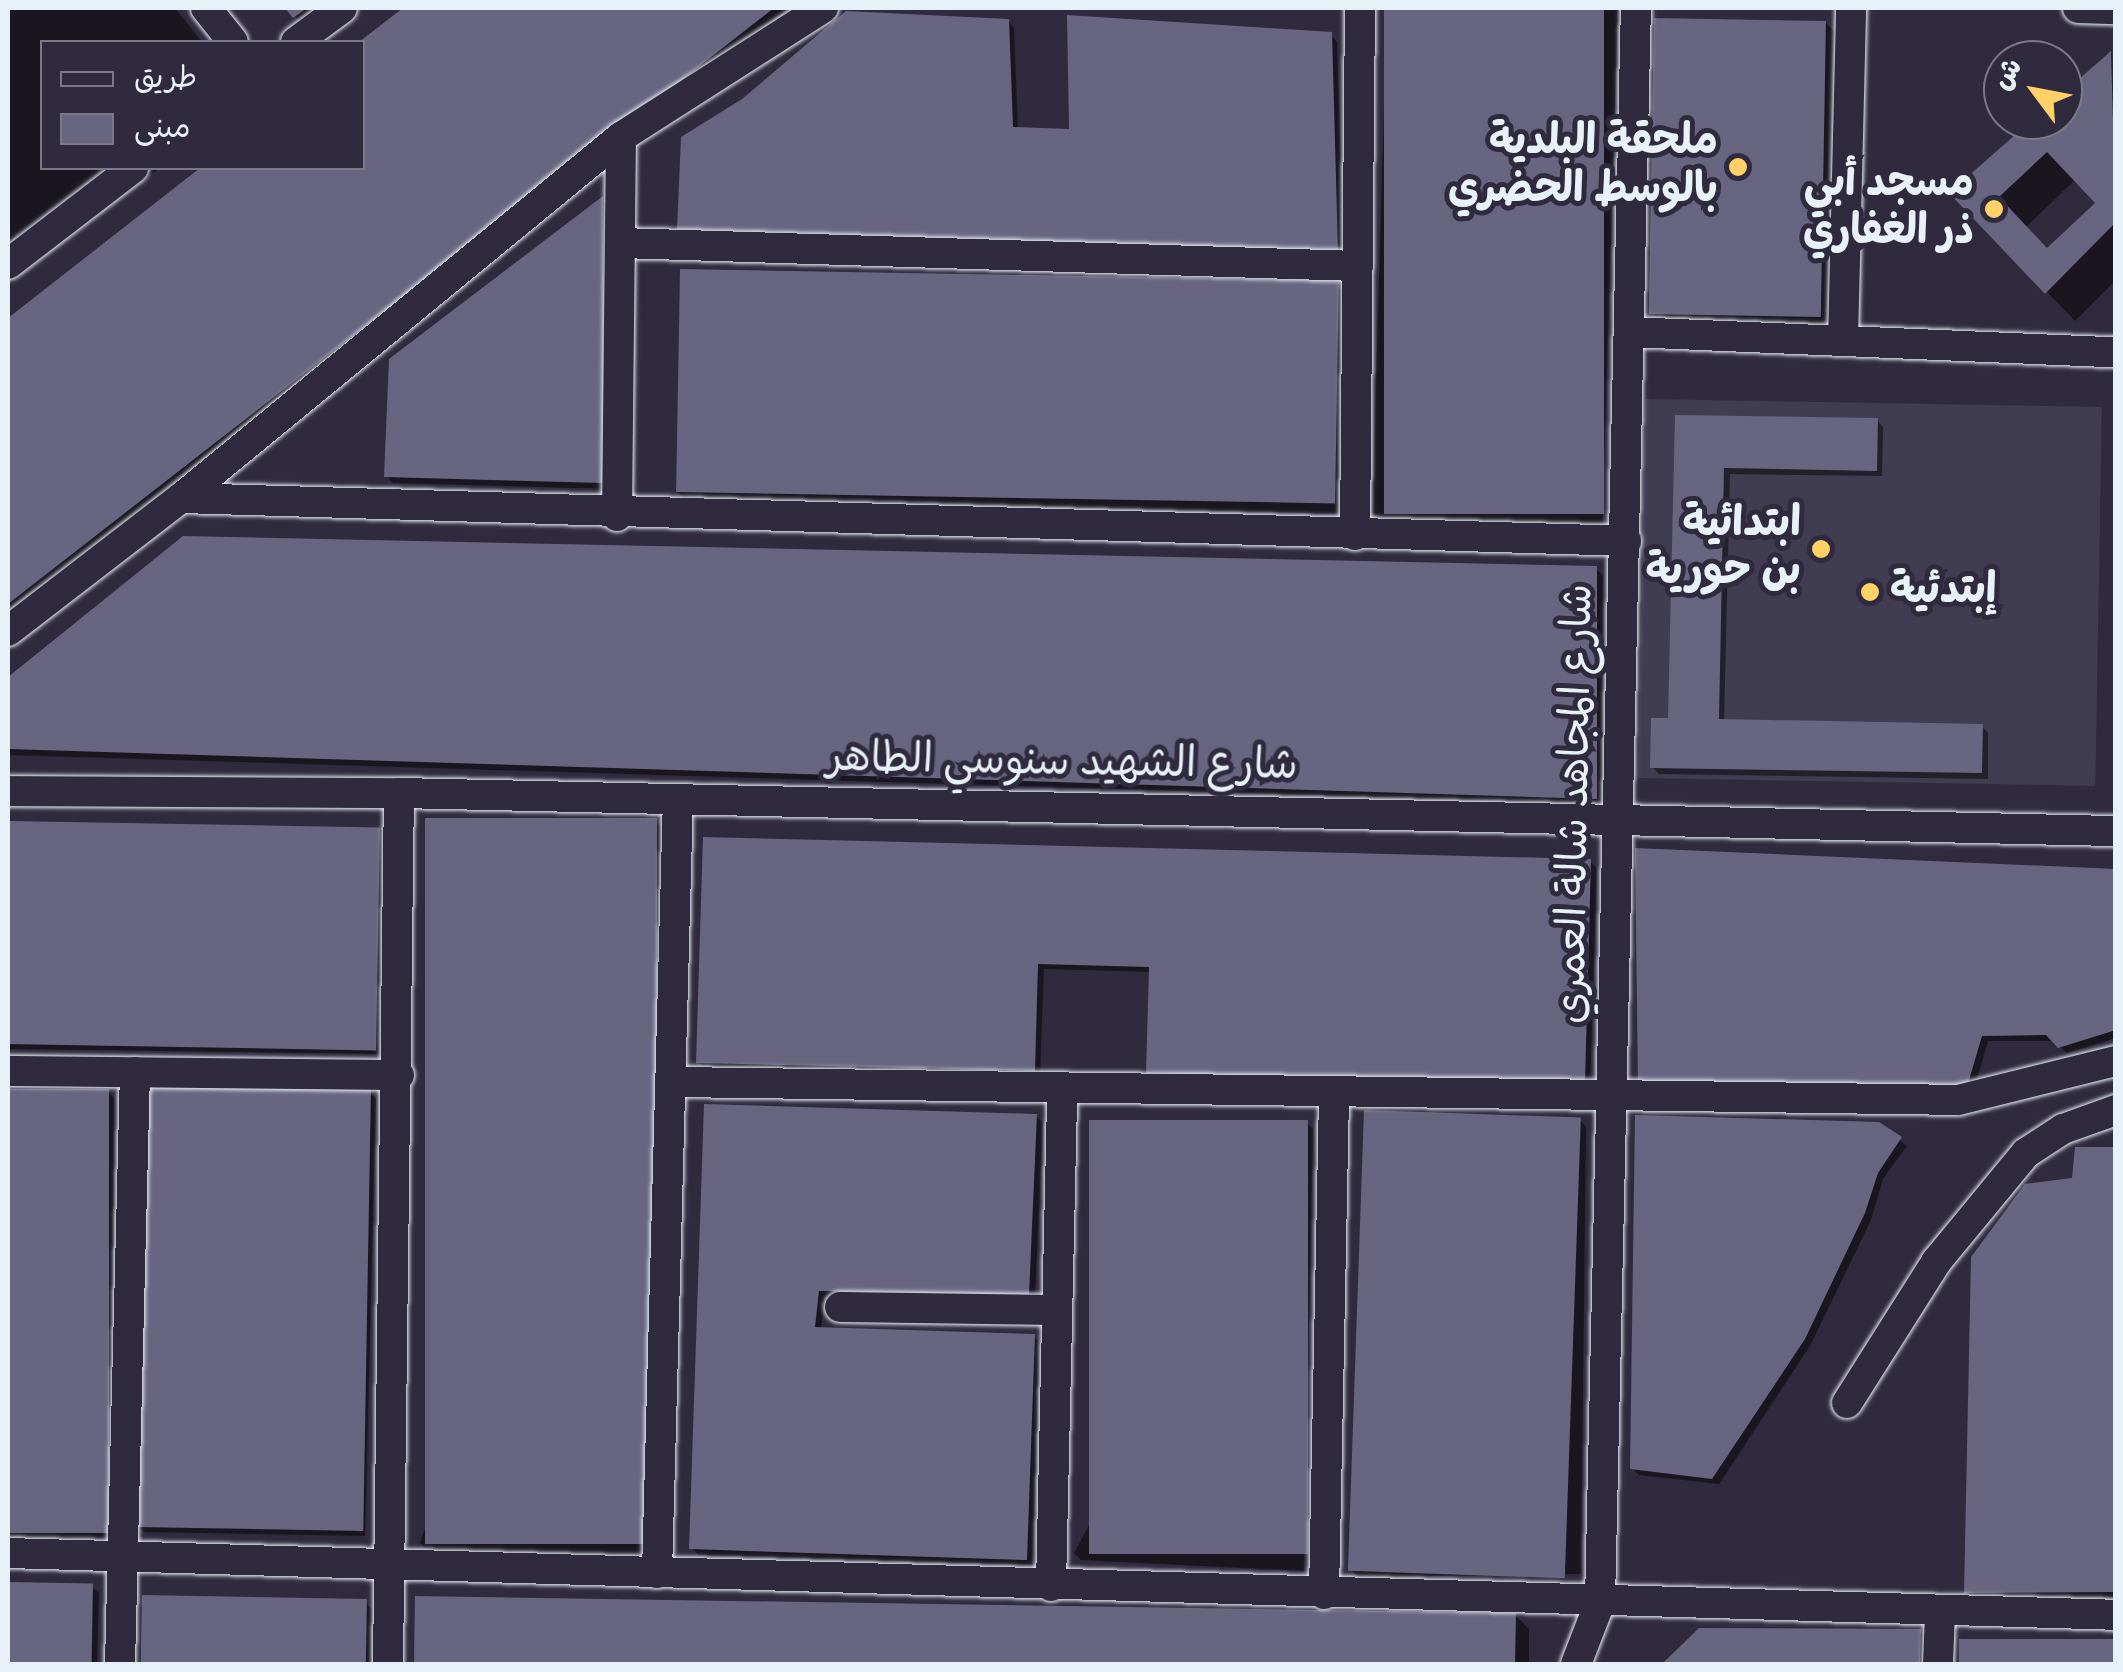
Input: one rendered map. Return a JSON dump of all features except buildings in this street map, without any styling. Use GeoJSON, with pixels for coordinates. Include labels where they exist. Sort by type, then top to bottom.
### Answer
{"type":"FeatureCollection","features":[{"type":"Feature","properties":{"kind":"street"},"geometry":{"type":"LineString","coordinates":[[206,8],[230,40]]}},
{"type":"Feature","properties":{"kind":"street"},"geometry":{"type":"LineString","coordinates":[[299,40],[342,8]]}},
{"type":"Feature","properties":{"kind":"street"},"geometry":{"type":"LineString","coordinates":[[8,631],[181,498],[621,137],[823,8]]}},
{"type":"Feature","properties":{"kind":"street"},"geometry":{"type":"LineString","coordinates":[[1355,534],[1360,8]]}},
{"type":"Feature","properties":{"kind":"street","name":"شارع المجاهد شالة العمري"},"geometry":{"type":"LineString","coordinates":[[1576,1664],[1600,1602],[1613,1099],[1614,819],[1626,541],[1636,8]]}},
{"type":"Feature","properties":{"kind":"street"},"geometry":{"type":"LineString","coordinates":[[1843,341],[1851,8]]}},
{"type":"Feature","properties":{"kind":"street"},"geometry":{"type":"LineString","coordinates":[[2078,8],[2116,9]]}},
{"type":"Feature","properties":{"kind":"street"},"geometry":{"type":"LineString","coordinates":[[616,516],[621,137]]}},
{"type":"Feature","properties":{"kind":"street"},"geometry":{"type":"LineString","coordinates":[[8,264],[130,170]]}},
{"type":"Feature","properties":{"kind":"street"},"geometry":{"type":"LineString","coordinates":[[621,243],[1358,266]]}},
{"type":"Feature","properties":{"kind":"street"},"geometry":{"type":"LineString","coordinates":[[1630,332],[2116,352]]}},
{"type":"Feature","properties":{"kind":"street"},"geometry":{"type":"LineString","coordinates":[[181,498],[616,516],[1626,541]]}},
{"type":"Feature","properties":{"kind":"street","name":"شارع الشهيد سنوسي الطاهر"},"geometry":{"type":"LineString","coordinates":[[8,791],[398,793],[2116,831]]}},
{"type":"Feature","properties":{"kind":"street"},"geometry":{"type":"LineString","coordinates":[[388,1664],[399,1075],[398,793]]}},
{"type":"Feature","properties":{"kind":"street"},"geometry":{"type":"LineString","coordinates":[[657,1573],[675,1082],[678,799]]}},
{"type":"Feature","properties":{"kind":"street"},"geometry":{"type":"LineString","coordinates":[[675,1082],[1613,1099],[1958,1100],[2116,1061]]}},
{"type":"Feature","properties":{"kind":"street"},"geometry":{"type":"LineString","coordinates":[[8,1071],[399,1075]]}},
{"type":"Feature","properties":{"kind":"street"},"geometry":{"type":"LineString","coordinates":[[120,1664],[127,1557],[135,1072]]}},
{"type":"Feature","properties":{"kind":"street"},"geometry":{"type":"LineString","coordinates":[[1051,1586],[1062,1089]]}},
{"type":"Feature","properties":{"kind":"street"},"geometry":{"type":"LineString","coordinates":[[1324,1594],[1334,1094]]}},
{"type":"Feature","properties":{"kind":"street"},"geometry":{"type":"LineString","coordinates":[[1847,1403],[1936,1262],[2026,1152],[2063,1129],[2116,1110]]}},
{"type":"Feature","properties":{"kind":"street"},"geometry":{"type":"LineString","coordinates":[[840,1307],[1058,1310]]}},
{"type":"Feature","properties":{"kind":"street"},"geometry":{"type":"LineString","coordinates":[[8,1553],[2116,1614]]}},
{"type":"Feature","properties":{"kind":"street"},"geometry":{"type":"LineString","coordinates":[[1938,1664],[1940,1611]]}},
{"type":"Feature","properties":{"kind":"shaded area","name":"إبتدئية"},"geometry":{"type":"Polygon","coordinates":[[[1645,399],[2102,407],[2095,786],[1638,778],[1645,399]]]}},
{"type":"Feature","properties":{"kind":"place","name":"ملحقة البلدية بالوسط الحضري"},"geometry":{"type":"Point","coordinates":[1738,167]}},
{"type":"Feature","properties":{"kind":"place","name":"مسجد أبي ذر الغفاري"},"geometry":{"type":"Point","coordinates":[1994,209]}},
{"type":"Feature","properties":{"kind":"place","name":"ابتدائية بن حورية"},"geometry":{"type":"Point","coordinates":[1821,549]}},
{"type":"Feature","properties":{"kind":"place","name":"إبتدئية"},"geometry":{"type":"Point","coordinates":[1870,592]}}]}
